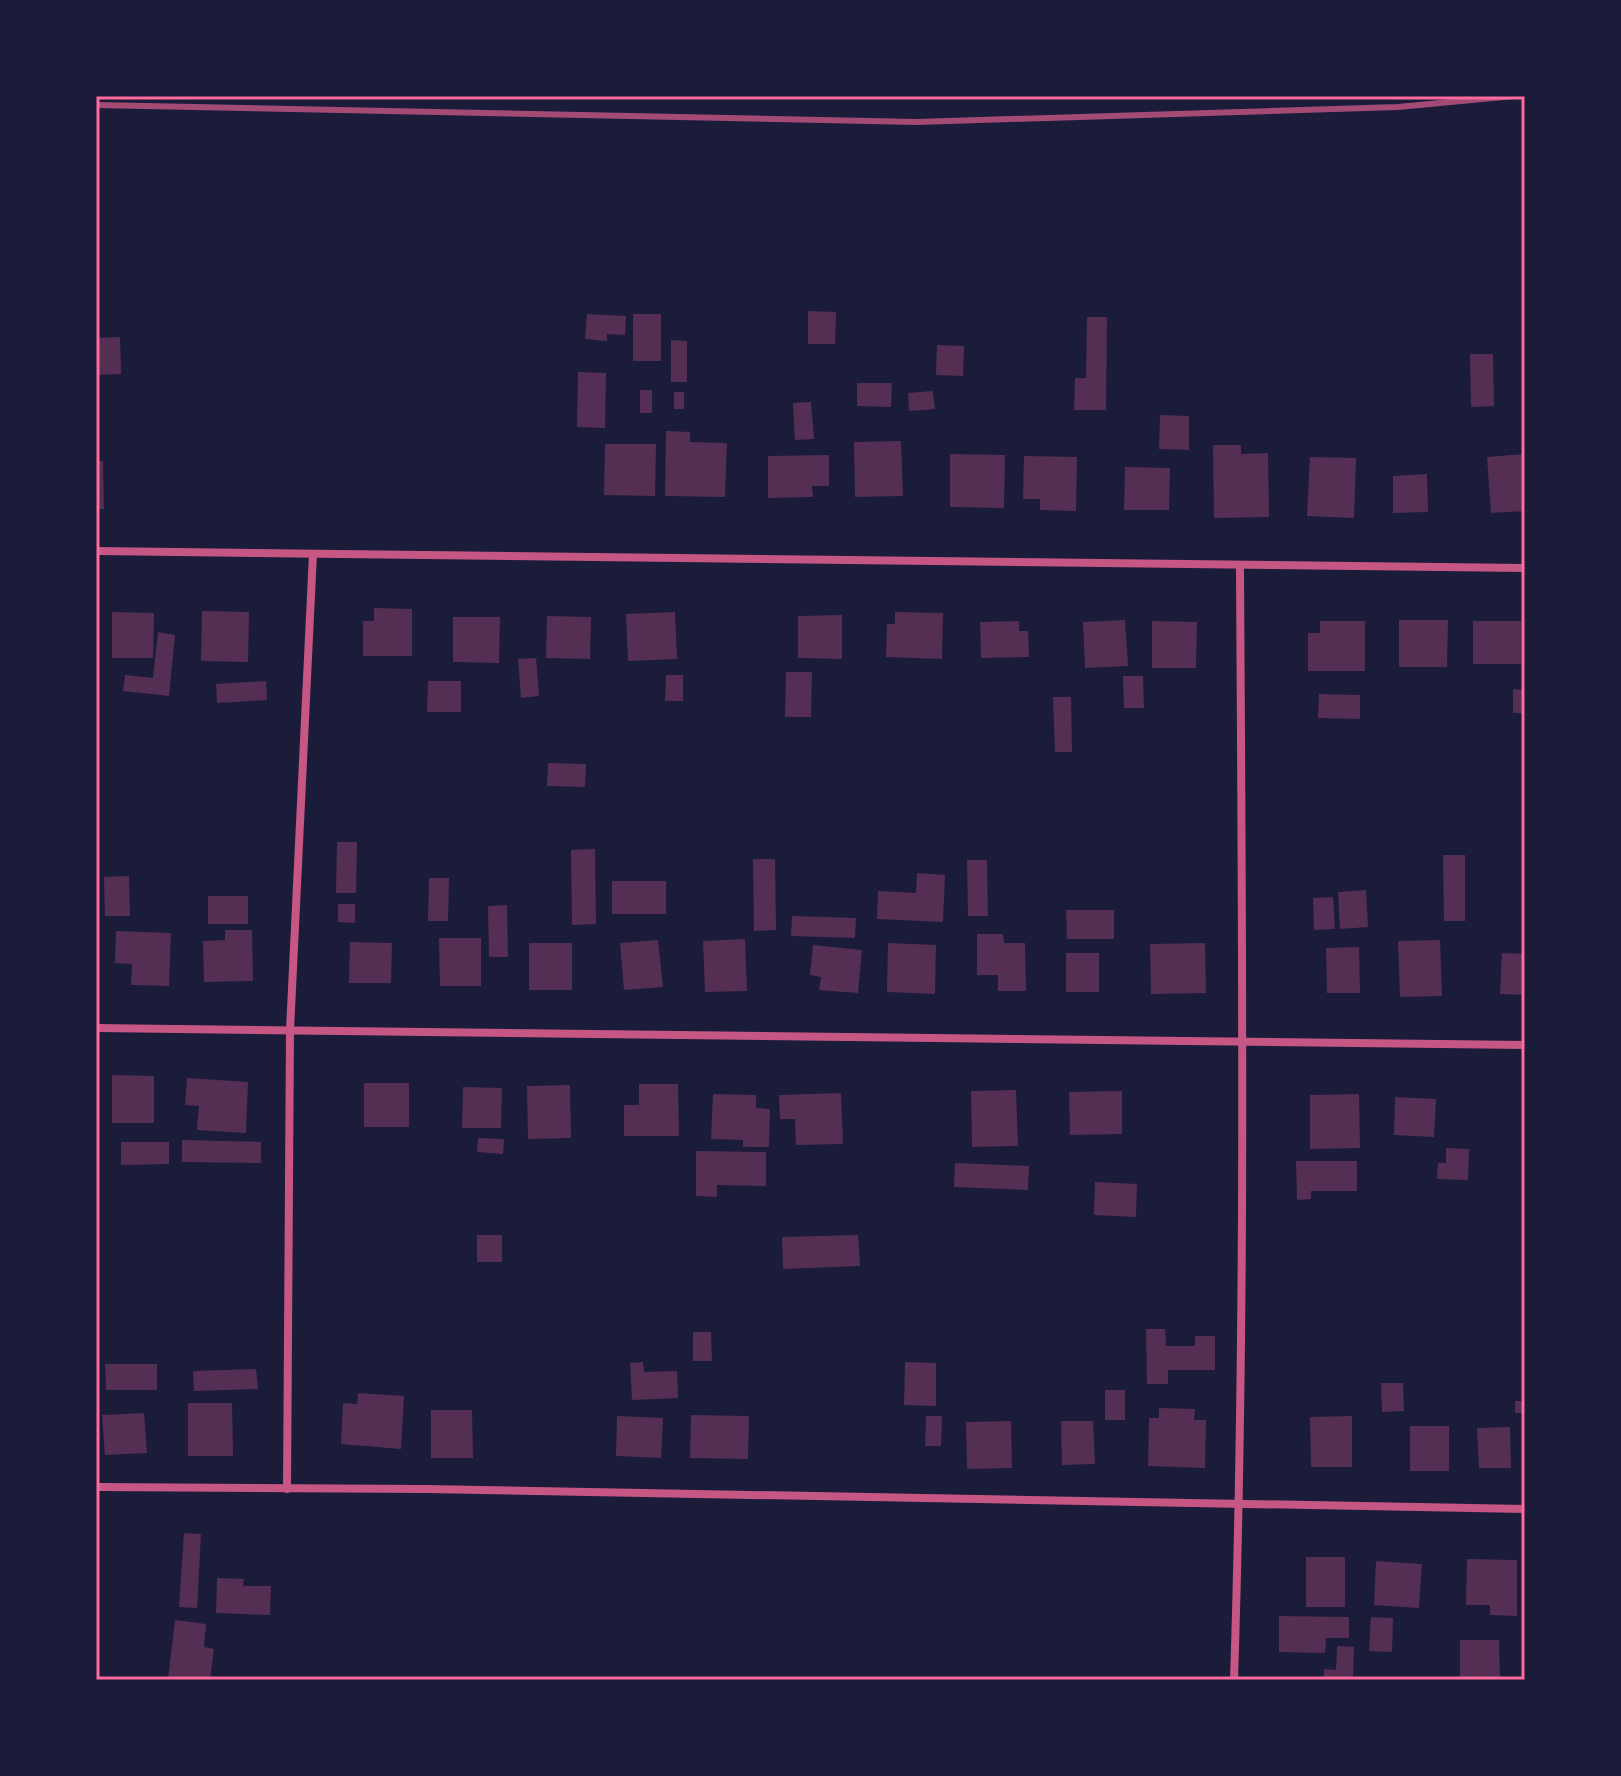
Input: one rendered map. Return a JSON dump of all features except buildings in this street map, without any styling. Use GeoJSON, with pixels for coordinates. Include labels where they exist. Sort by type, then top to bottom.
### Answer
{"type":"FeatureCollection","features":[{"type":"Feature","properties":{"kind":"street"},"geometry":{"type":"LineString","coordinates":[[96,551],[1525,568]]}},
{"type":"Feature","properties":{"kind":"street"},"geometry":{"type":"LineString","coordinates":[[287,1489],[290,1030],[313,554]]}},
{"type":"Feature","properties":{"kind":"street"},"geometry":{"type":"LineString","coordinates":[[1234,1680],[1240,1504],[1240,565]]}},
{"type":"Feature","properties":{"kind":"street"},"geometry":{"type":"LineString","coordinates":[[96,1028],[1525,1045]]}},
{"type":"Feature","properties":{"kind":"street"},"geometry":{"type":"LineString","coordinates":[[96,1487],[442,1489],[1525,1509]]}},
{"type":"Feature","properties":{"kind":"railway"},"geometry":{"type":"LineString","coordinates":[[96,105],[917,122],[1398,107],[1514,96]]}}]}
